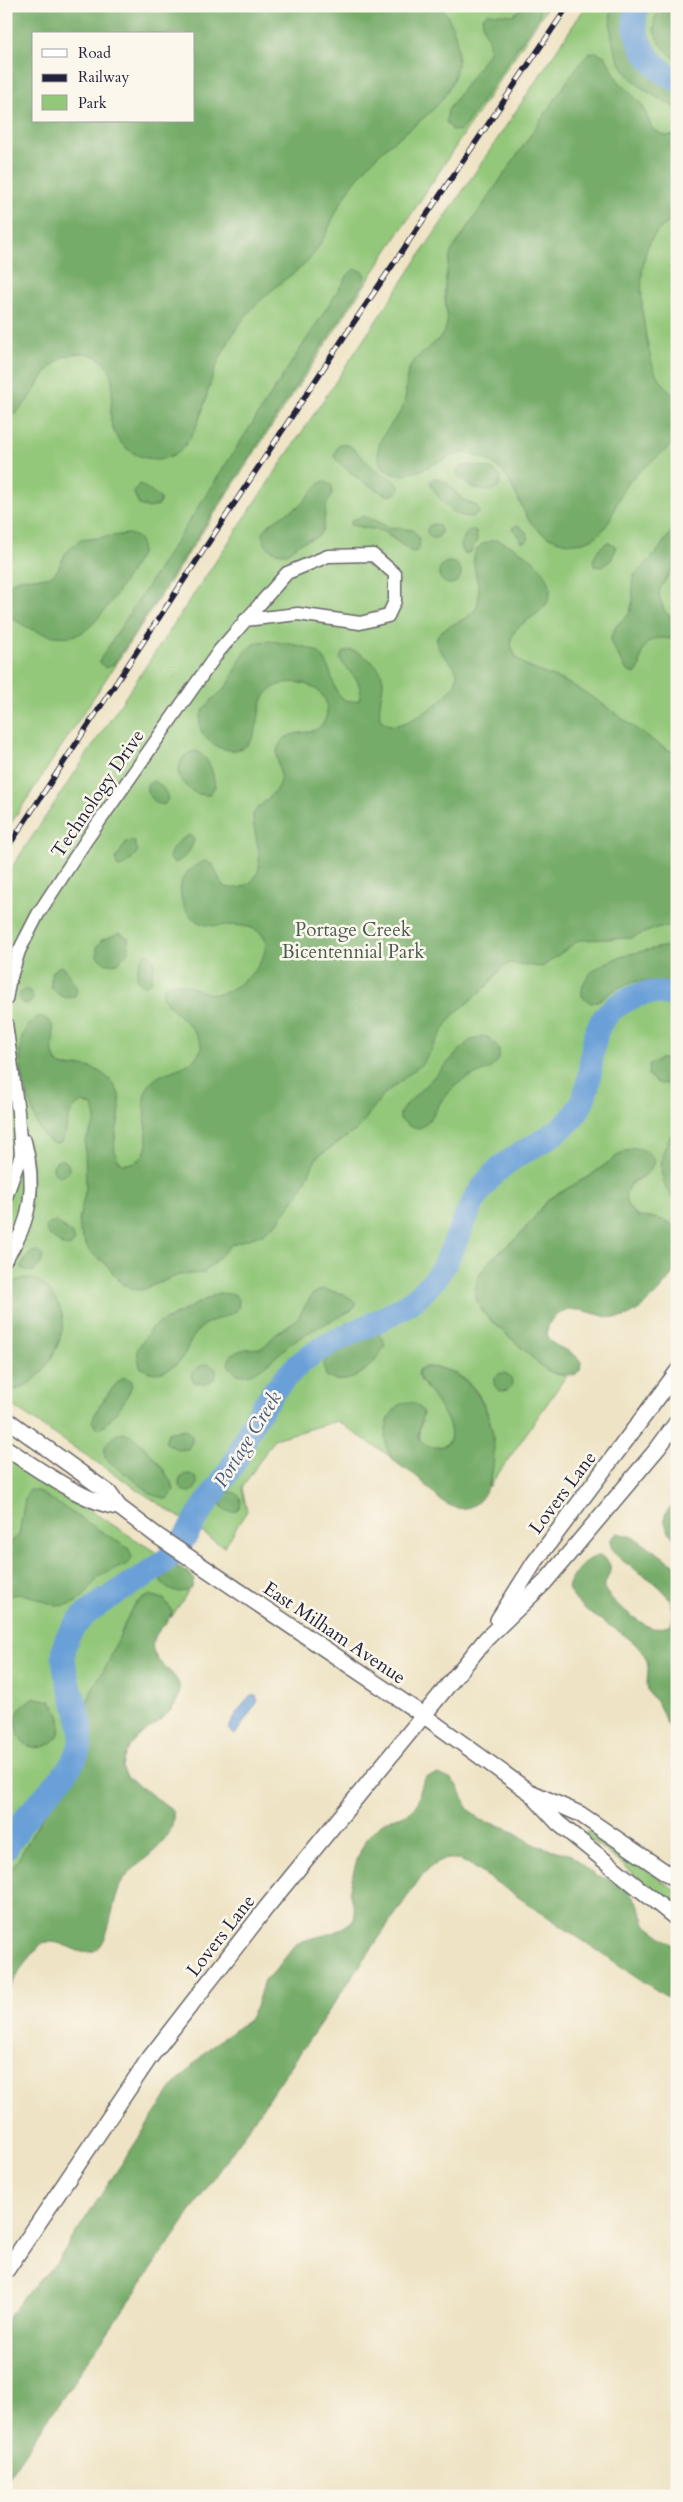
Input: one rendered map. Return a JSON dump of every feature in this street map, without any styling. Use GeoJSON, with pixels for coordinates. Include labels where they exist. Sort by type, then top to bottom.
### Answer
{"type":"FeatureCollection","features":[{"type":"Feature","properties":{"kind":"street","name":"Technology Drive"},"geometry":{"type":"LineString","coordinates":[[6,1000],[19,951],[38,914],[211,661],[245,620],[287,572],[328,556],[373,555],[395,574],[395,601],[388,616],[360,623],[298,614],[245,620]]}},
{"type":"Feature","properties":{"kind":"street"},"geometry":{"type":"LineString","coordinates":[[6,1023],[18,1112],[21,1154],[6,1196]]}},
{"type":"Feature","properties":{"kind":"street"},"geometry":{"type":"LineString","coordinates":[[6,1260],[31,1204],[32,1169],[18,1112]]}},
{"type":"Feature","properties":{"kind":"street","name":"Lovers Lane"},"geometry":{"type":"LineString","coordinates":[[486,1639],[534,1563],[677,1372]]}},
{"type":"Feature","properties":{"kind":"street","name":"East Milham Avenue"},"geometry":{"type":"LineString","coordinates":[[6,1419],[109,1493],[119,1507],[196,1562],[423,1715],[528,1791],[558,1824],[677,1919]]}},
{"type":"Feature","properties":{"kind":"street","name":"Lovers Lane"},"geometry":{"type":"LineString","coordinates":[[6,2271],[148,2060],[266,1908],[486,1639],[546,1582],[677,1422]]}},
{"type":"Feature","properties":{"kind":"street","name":"East Milham Avenue"},"geometry":{"type":"LineString","coordinates":[[6,1448],[43,1472],[105,1506],[119,1507]]}},
{"type":"Feature","properties":{"kind":"street","name":"East Milham Avenue"},"geometry":{"type":"LineString","coordinates":[[528,1791],[580,1814],[677,1880]]}},
{"type":"Feature","properties":{"kind":"green space"},"geometry":{"type":"Polygon","coordinates":[[[6,6],[548,6],[6,831],[6,6]]]}},
{"type":"Feature","properties":{"kind":"green space"},"geometry":{"type":"Polygon","coordinates":[[[6,6],[441,6],[452,25],[457,46],[457,68],[449,88],[443,98],[427,115],[380,153],[362,173],[341,202],[322,242],[309,260],[264,297],[242,321],[217,364],[201,415],[184,447],[171,456],[155,459],[137,455],[124,446],[116,436],[111,421],[111,374],[99,358],[87,354],[73,354],[52,366],[16,413],[6,419],[6,6]]]}},
{"type":"Feature","properties":{"kind":"green space"},"geometry":{"type":"Polygon","coordinates":[[[524,6],[540,6],[539,15],[465,126],[459,131],[452,130],[446,122],[448,110],[489,52],[489,42],[483,26],[483,17],[488,13],[513,15],[524,6]]]}},
{"type":"Feature","properties":{"kind":"green space","name":"Portage Creek Bicentennial Park"},"geometry":{"type":"Polygon","coordinates":[[[586,6],[677,6],[677,1230],[668,1221],[638,1217],[626,1204],[625,1194],[628,1186],[645,1175],[627,1150],[591,1175],[549,1199],[520,1235],[492,1258],[478,1277],[484,1314],[545,1369],[555,1374],[567,1375],[489,1487],[493,1447],[491,1427],[485,1408],[476,1392],[463,1378],[446,1370],[424,1367],[420,1380],[438,1403],[449,1424],[451,1433],[449,1441],[442,1447],[436,1448],[420,1441],[419,1427],[423,1421],[387,1447],[391,1457],[337,1421],[274,1439],[242,1488],[247,1511],[224,1547],[6,1402],[6,876],[586,6]]]}},
{"type":"Feature","properties":{"kind":"green space"},"geometry":{"type":"Polygon","coordinates":[[[611,6],[630,6],[632,32],[640,55],[655,74],[677,88],[677,108],[645,90],[624,69],[617,57],[613,42],[611,6]]]}},
{"type":"Feature","properties":{"kind":"green space"},"geometry":{"type":"Polygon","coordinates":[[[666,11],[677,14],[677,60],[662,46],[654,29],[656,15],[666,11]]]}},
{"type":"Feature","properties":{"kind":"green space"},"geometry":{"type":"Polygon","coordinates":[[[596,52],[605,56],[618,80],[643,106],[652,129],[666,136],[677,135],[677,218],[660,229],[648,246],[642,280],[642,300],[646,338],[654,369],[677,404],[677,438],[625,487],[601,532],[587,541],[570,543],[552,538],[537,529],[526,515],[500,469],[485,459],[467,453],[457,454],[420,470],[396,475],[386,470],[379,459],[378,452],[385,432],[404,404],[407,375],[411,365],[445,330],[447,320],[445,285],[451,252],[579,64],[590,53],[596,52]]]}},
{"type":"Feature","properties":{"kind":"green space"},"geometry":{"type":"Polygon","coordinates":[[[354,269],[362,271],[365,275],[363,283],[113,665],[105,668],[100,662],[101,658],[348,275],[354,269]]]}},
{"type":"Feature","properties":{"kind":"green space"},"geometry":{"type":"Polygon","coordinates":[[[339,444],[345,444],[354,449],[368,464],[396,483],[399,486],[399,491],[391,496],[385,494],[351,473],[334,456],[339,444]]]}},
{"type":"Feature","properties":{"kind":"green space"},"geometry":{"type":"Polygon","coordinates":[[[466,465],[480,466],[494,471],[501,477],[499,487],[494,490],[482,490],[463,481],[457,472],[458,468],[466,465]]]}},
{"type":"Feature","properties":{"kind":"green space"},"geometry":{"type":"Polygon","coordinates":[[[435,478],[445,481],[463,500],[477,506],[479,513],[465,516],[451,510],[431,485],[430,481],[435,478]]]}},
{"type":"Feature","properties":{"kind":"green space"},"geometry":{"type":"Polygon","coordinates":[[[324,481],[332,486],[332,494],[326,506],[323,529],[319,536],[300,543],[287,553],[270,549],[263,538],[268,526],[299,506],[316,486],[324,481]]]}},
{"type":"Feature","properties":{"kind":"green space"},"geometry":{"type":"Polygon","coordinates":[[[140,484],[161,499],[159,505],[149,508],[139,505],[133,491],[140,484]]]}},
{"type":"Feature","properties":{"kind":"green space"},"geometry":{"type":"Polygon","coordinates":[[[364,516],[389,527],[413,530],[419,538],[420,548],[412,552],[382,531],[350,525],[352,520],[364,516]]]}},
{"type":"Feature","properties":{"kind":"green space"},"geometry":{"type":"Polygon","coordinates":[[[431,524],[437,524],[441,531],[437,538],[431,538],[427,534],[427,528],[431,524]]]}},
{"type":"Feature","properties":{"kind":"green space"},"geometry":{"type":"Polygon","coordinates":[[[677,524],[677,561],[660,589],[659,597],[665,612],[677,622],[677,637],[650,641],[642,652],[640,667],[635,674],[627,671],[611,643],[611,636],[617,625],[630,613],[633,599],[632,582],[635,574],[656,553],[677,524]]]}},
{"type":"Feature","properties":{"kind":"green space"},"geometry":{"type":"Polygon","coordinates":[[[518,525],[526,532],[529,539],[527,541],[522,542],[512,528],[518,525]]]}},
{"type":"Feature","properties":{"kind":"green space"},"geometry":{"type":"Polygon","coordinates":[[[470,530],[476,532],[477,540],[471,552],[464,554],[461,546],[465,535],[470,530]]]}},
{"type":"Feature","properties":{"kind":"green space"},"geometry":{"type":"Polygon","coordinates":[[[128,534],[135,536],[140,541],[142,547],[141,554],[105,609],[81,633],[62,637],[41,633],[21,624],[6,613],[6,586],[17,579],[49,577],[57,571],[65,554],[81,540],[128,534]]]}},
{"type":"Feature","properties":{"kind":"green space"},"geometry":{"type":"Polygon","coordinates":[[[497,540],[516,548],[535,562],[548,580],[550,590],[548,601],[544,608],[516,629],[512,636],[511,644],[517,658],[522,663],[587,694],[654,742],[668,750],[677,752],[677,928],[659,927],[631,938],[579,940],[542,967],[510,963],[503,967],[485,988],[452,1016],[423,1063],[382,1096],[358,1129],[317,1157],[300,1192],[277,1223],[261,1235],[232,1244],[204,1273],[179,1275],[137,1290],[122,1284],[105,1263],[89,1251],[80,1232],[79,1219],[86,1188],[85,1142],[95,1122],[94,1107],[83,1102],[74,1109],[69,1118],[63,1140],[52,1143],[43,1135],[38,1128],[21,1068],[20,1052],[22,1038],[28,1025],[39,1016],[47,1020],[52,1025],[54,1031],[54,1058],[61,1066],[81,1066],[99,1071],[117,1089],[120,1104],[115,1150],[122,1164],[135,1162],[142,1156],[146,1147],[144,1103],[145,1094],[150,1085],[156,1078],[190,1063],[202,1047],[195,1032],[162,996],[164,987],[178,983],[211,994],[226,992],[238,985],[254,971],[263,957],[265,949],[263,936],[248,927],[206,925],[192,918],[182,901],[180,890],[182,880],[190,870],[205,861],[213,865],[220,881],[225,887],[242,887],[255,878],[258,870],[259,852],[253,814],[279,785],[280,775],[277,750],[279,745],[288,736],[312,731],[322,726],[327,709],[325,699],[310,686],[288,683],[277,686],[264,697],[255,732],[248,744],[233,750],[216,746],[204,735],[200,727],[200,719],[204,709],[230,682],[241,658],[249,648],[258,642],[270,641],[303,647],[320,654],[329,668],[338,693],[342,698],[349,701],[359,700],[360,688],[355,678],[340,659],[345,651],[350,650],[358,653],[374,664],[383,678],[380,719],[388,724],[395,725],[405,723],[424,713],[444,697],[456,681],[457,673],[455,668],[438,648],[437,638],[445,629],[464,619],[475,609],[479,593],[474,556],[477,549],[485,543],[497,540]]]}},
{"type":"Feature","properties":{"kind":"green space"},"geometry":{"type":"Polygon","coordinates":[[[608,542],[615,545],[616,549],[611,560],[602,567],[594,566],[593,563],[597,552],[608,542]]]}},
{"type":"Feature","properties":{"kind":"green space"},"geometry":{"type":"Polygon","coordinates":[[[450,562],[458,565],[461,573],[458,581],[450,584],[442,581],[439,573],[442,565],[450,562]]]}},
{"type":"Feature","properties":{"kind":"green space"},"geometry":{"type":"Polygon","coordinates":[[[196,751],[205,757],[212,771],[215,787],[209,795],[200,794],[192,790],[179,777],[179,768],[182,760],[191,752],[196,751]]]}},
{"type":"Feature","properties":{"kind":"green space"},"geometry":{"type":"Polygon","coordinates":[[[153,781],[161,786],[166,794],[168,799],[164,805],[156,803],[147,792],[147,785],[153,781]]]}},
{"type":"Feature","properties":{"kind":"green space"},"geometry":{"type":"Polygon","coordinates":[[[189,835],[194,839],[192,846],[185,856],[175,863],[169,858],[171,851],[189,835]]]}},
{"type":"Feature","properties":{"kind":"green space"},"geometry":{"type":"Polygon","coordinates":[[[134,841],[138,851],[128,863],[120,867],[117,866],[116,859],[126,842],[134,841]]]}},
{"type":"Feature","properties":{"kind":"green space"},"geometry":{"type":"Polygon","coordinates":[[[120,933],[128,938],[129,951],[118,963],[106,964],[97,956],[97,946],[102,940],[120,933]]]}},
{"type":"Feature","properties":{"kind":"green space"},"geometry":{"type":"Polygon","coordinates":[[[677,944],[677,986],[642,981],[622,986],[591,1003],[582,996],[584,983],[591,972],[603,964],[633,953],[677,944]]]}},
{"type":"Feature","properties":{"kind":"green space"},"geometry":{"type":"Polygon","coordinates":[[[147,953],[154,957],[155,961],[151,982],[144,986],[138,981],[137,974],[138,966],[147,953]]]}},
{"type":"Feature","properties":{"kind":"green space"},"geometry":{"type":"Polygon","coordinates":[[[60,966],[66,969],[77,989],[75,996],[68,998],[61,996],[51,986],[51,972],[60,966]]]}},
{"type":"Feature","properties":{"kind":"green space"},"geometry":{"type":"Polygon","coordinates":[[[23,990],[29,990],[33,997],[29,1004],[23,1004],[19,1000],[19,994],[23,990]]]}},
{"type":"Feature","properties":{"kind":"green space"},"geometry":{"type":"Polygon","coordinates":[[[484,1036],[492,1040],[498,1047],[499,1059],[493,1066],[465,1079],[455,1086],[443,1098],[429,1121],[420,1128],[411,1127],[400,1119],[400,1113],[404,1107],[469,1041],[484,1036]]]}},
{"type":"Feature","properties":{"kind":"green space"},"geometry":{"type":"Polygon","coordinates":[[[661,1059],[670,1059],[677,1064],[676,1083],[659,1084],[648,1075],[649,1065],[661,1059]]]}},
{"type":"Feature","properties":{"kind":"green space"},"geometry":{"type":"Polygon","coordinates":[[[677,1128],[677,1201],[665,1185],[661,1165],[666,1145],[677,1128]]]}},
{"type":"Feature","properties":{"kind":"green space"},"geometry":{"type":"Polygon","coordinates":[[[634,1148],[647,1152],[652,1158],[653,1165],[648,1172],[630,1185],[626,1195],[627,1205],[638,1217],[663,1220],[676,1228],[678,1246],[675,1270],[647,1303],[639,1310],[624,1317],[607,1317],[582,1310],[574,1310],[565,1311],[554,1317],[548,1326],[548,1339],[574,1354],[581,1362],[580,1370],[575,1375],[555,1374],[545,1369],[484,1314],[477,1302],[475,1290],[478,1277],[492,1258],[520,1235],[549,1199],[591,1175],[617,1156],[634,1148]]]}},
{"type":"Feature","properties":{"kind":"green space"},"geometry":{"type":"Polygon","coordinates":[[[61,1160],[69,1168],[61,1176],[53,1168],[61,1160]]]}},
{"type":"Feature","properties":{"kind":"green space"},"geometry":{"type":"Polygon","coordinates":[[[55,1221],[73,1235],[75,1241],[70,1247],[62,1245],[47,1233],[46,1226],[55,1221]]]}},
{"type":"Feature","properties":{"kind":"green space"},"geometry":{"type":"Polygon","coordinates":[[[37,1251],[43,1256],[41,1264],[33,1272],[22,1269],[22,1264],[31,1252],[37,1251]]]}},
{"type":"Feature","properties":{"kind":"green space"},"geometry":{"type":"Polygon","coordinates":[[[24,1278],[39,1282],[52,1295],[62,1313],[62,1332],[53,1355],[37,1377],[28,1385],[6,1390],[6,1285],[24,1278]]]}},
{"type":"Feature","properties":{"kind":"green space"},"geometry":{"type":"Polygon","coordinates":[[[322,1289],[343,1294],[355,1301],[356,1305],[352,1310],[294,1341],[262,1368],[252,1373],[243,1375],[235,1372],[228,1364],[231,1354],[245,1349],[262,1348],[275,1335],[297,1319],[312,1295],[322,1289]]]}},
{"type":"Feature","properties":{"kind":"green space"},"geometry":{"type":"Polygon","coordinates":[[[218,1293],[234,1294],[239,1299],[238,1309],[203,1326],[197,1332],[178,1363],[171,1368],[156,1373],[140,1367],[137,1350],[152,1327],[218,1293]]]}},
{"type":"Feature","properties":{"kind":"green space"},"geometry":{"type":"Polygon","coordinates":[[[373,1332],[382,1336],[385,1345],[381,1353],[368,1368],[352,1378],[343,1380],[334,1380],[326,1376],[323,1364],[329,1357],[373,1332]]]}},
{"type":"Feature","properties":{"kind":"green space"},"geometry":{"type":"Polygon","coordinates":[[[208,1364],[216,1369],[216,1378],[206,1384],[194,1382],[191,1377],[193,1372],[200,1366],[208,1364]]]}},
{"type":"Feature","properties":{"kind":"green space"},"geometry":{"type":"Polygon","coordinates":[[[424,1367],[454,1374],[475,1392],[488,1417],[494,1445],[492,1472],[484,1494],[470,1507],[451,1506],[436,1497],[416,1476],[394,1461],[386,1447],[387,1423],[392,1413],[399,1406],[407,1402],[415,1404],[423,1412],[418,1435],[420,1441],[433,1447],[448,1443],[451,1435],[449,1425],[436,1401],[418,1375],[419,1370],[424,1367]]]}},
{"type":"Feature","properties":{"kind":"green space"},"geometry":{"type":"Polygon","coordinates":[[[503,1373],[509,1376],[512,1382],[509,1388],[503,1391],[497,1388],[494,1382],[497,1376],[503,1373]]]}},
{"type":"Feature","properties":{"kind":"green space"},"geometry":{"type":"Polygon","coordinates":[[[125,1377],[132,1381],[132,1386],[125,1400],[108,1422],[99,1429],[92,1422],[97,1411],[111,1390],[125,1377]]]}},
{"type":"Feature","properties":{"kind":"green space"},"geometry":{"type":"Polygon","coordinates":[[[184,1429],[193,1439],[188,1449],[178,1450],[165,1442],[168,1433],[184,1429]]]}},
{"type":"Feature","properties":{"kind":"green space"},"geometry":{"type":"Polygon","coordinates":[[[123,1432],[137,1440],[153,1456],[167,1475],[174,1490],[167,1499],[153,1495],[106,1459],[104,1450],[108,1442],[114,1436],[123,1432]]]}},
{"type":"Feature","properties":{"kind":"green space"},"geometry":{"type":"Polygon","coordinates":[[[6,1457],[179,1567],[175,1567],[186,1591],[189,1590],[171,1618],[172,1611],[136,1603],[130,1612],[108,1664],[88,1699],[87,1741],[74,1778],[42,1817],[18,1860],[6,1876],[6,1457]]]}},
{"type":"Feature","properties":{"kind":"green space"},"geometry":{"type":"Polygon","coordinates":[[[188,1474],[194,1477],[197,1483],[194,1489],[188,1492],[182,1489],[179,1483],[182,1477],[188,1474]]]}},
{"type":"Feature","properties":{"kind":"green space"},"geometry":{"type":"Polygon","coordinates":[[[29,1490],[38,1491],[129,1549],[132,1558],[123,1566],[103,1574],[80,1599],[67,1605],[49,1603],[23,1595],[6,1598],[6,1546],[19,1535],[25,1498],[29,1490]]]}},
{"type":"Feature","properties":{"kind":"green space"},"geometry":{"type":"Polygon","coordinates":[[[231,1492],[238,1495],[241,1502],[238,1509],[231,1512],[224,1509],[221,1502],[224,1495],[231,1492]]]}},
{"type":"Feature","properties":{"kind":"green space"},"geometry":{"type":"Polygon","coordinates":[[[677,1503],[677,1541],[666,1526],[665,1516],[667,1511],[677,1503]]]}},
{"type":"Feature","properties":{"kind":"green space"},"geometry":{"type":"Polygon","coordinates":[[[617,1533],[632,1536],[677,1566],[677,1734],[668,1725],[659,1706],[649,1692],[647,1686],[648,1665],[643,1653],[625,1636],[582,1606],[568,1588],[569,1583],[580,1567],[590,1559],[601,1556],[609,1563],[610,1570],[604,1588],[612,1599],[641,1622],[653,1628],[663,1627],[672,1622],[672,1607],[667,1595],[657,1585],[621,1559],[613,1550],[610,1540],[617,1533]]]}},
{"type":"Feature","properties":{"kind":"green space"},"geometry":{"type":"Polygon","coordinates":[[[179,1567],[188,1572],[194,1579],[192,1588],[179,1592],[167,1588],[161,1582],[161,1578],[166,1570],[179,1567]]]}},
{"type":"Feature","properties":{"kind":"green space"},"geometry":{"type":"Polygon","coordinates":[[[150,1595],[164,1599],[172,1611],[167,1621],[156,1634],[153,1650],[160,1663],[179,1683],[180,1690],[178,1698],[165,1716],[138,1737],[131,1745],[125,1755],[122,1768],[128,1778],[169,1807],[173,1813],[173,1824],[169,1834],[162,1843],[128,1874],[122,1882],[115,1899],[104,1940],[100,1947],[94,1951],[82,1952],[57,1943],[42,1943],[22,1967],[6,1994],[6,1876],[18,1860],[42,1817],[74,1778],[87,1741],[87,1706],[91,1691],[108,1663],[130,1612],[136,1603],[150,1595]]]}},
{"type":"Feature","properties":{"kind":"green space"},"geometry":{"type":"Polygon","coordinates":[[[36,1698],[51,1701],[60,1717],[60,1730],[55,1740],[47,1746],[36,1747],[26,1744],[19,1736],[16,1717],[22,1707],[36,1698]]]}},
{"type":"Feature","properties":{"kind":"green space"},"geometry":{"type":"Polygon","coordinates":[[[439,1774],[452,1780],[458,1786],[468,1808],[481,1820],[507,1828],[535,1845],[571,1855],[595,1876],[621,1883],[638,1903],[645,1924],[677,1948],[677,2004],[469,1864],[449,1859],[434,1864],[423,1874],[6,2480],[6,2321],[26,2294],[56,2263],[171,2089],[210,2047],[249,2020],[256,2007],[264,1980],[274,1972],[295,1945],[302,1941],[336,1932],[354,1920],[355,1916],[350,1890],[354,1870],[365,1842],[386,1821],[411,1811],[417,1803],[426,1777],[439,1774]]]}},
{"type":"Feature","properties":{"kind":"green space"},"geometry":{"type":"Polygon","coordinates":[[[588,1831],[677,1891],[677,1908],[585,1835],[588,1831]]]}},
{"type":"Feature","properties":{"kind":"water"},"geometry":{"type":"Polygon","coordinates":[[[251,1696],[256,1696],[258,1701],[235,1735],[228,1729],[241,1707],[251,1696]]]}},
{"type":"Feature","properties":{"kind":"waterway","name":"Portage Creek"},"geometry":{"type":"LineString","coordinates":[[637,6],[636,29],[644,50],[658,67],[677,80]]}},
{"type":"Feature","properties":{"kind":"waterway","name":"Portage Creek"},"geometry":{"type":"LineString","coordinates":[[6,1848],[35,1806],[70,1766],[79,1749],[81,1735],[80,1720],[64,1662],[64,1648],[69,1634],[78,1622],[90,1610],[151,1572],[175,1551],[233,1464],[263,1406],[291,1371],[315,1352],[391,1314],[425,1290],[439,1273],[469,1210],[492,1176],[512,1159],[558,1131],[576,1113],[584,1097],[596,1034],[602,1020],[613,1008],[642,994],[665,993],[677,996]]}},
{"type":"Feature","properties":{"kind":"railway"},"geometry":{"type":"LineString","coordinates":[[6,850],[346,334],[568,6]]}}]}
